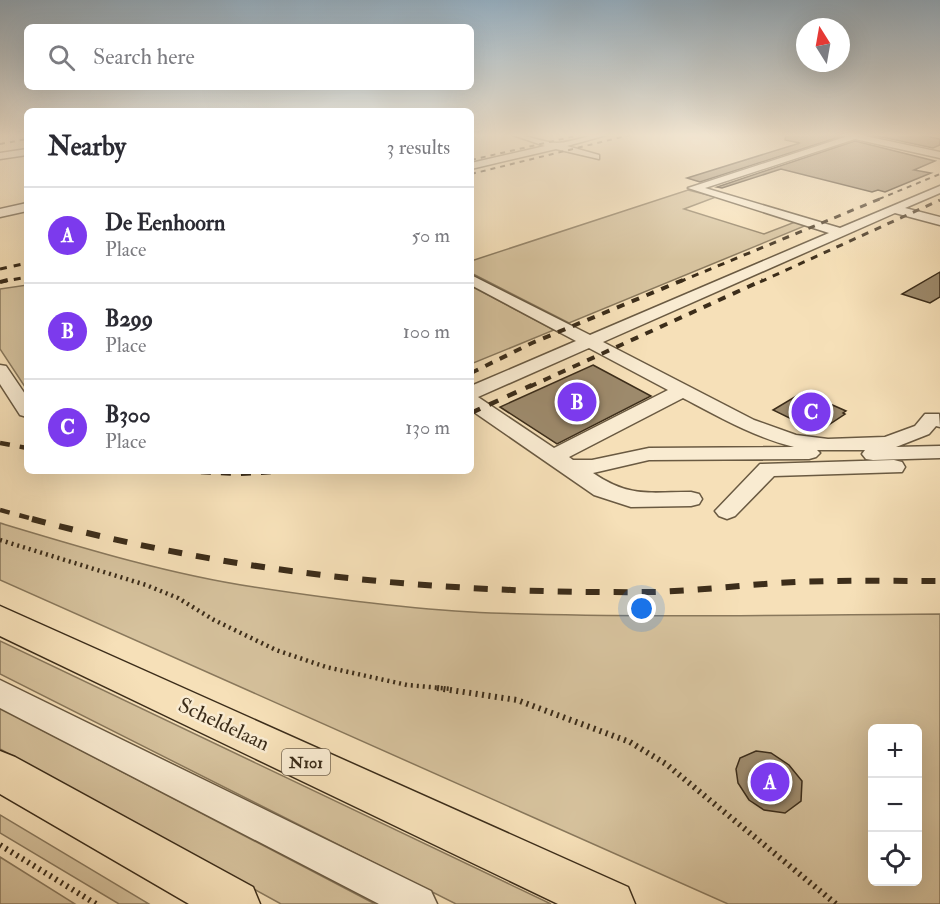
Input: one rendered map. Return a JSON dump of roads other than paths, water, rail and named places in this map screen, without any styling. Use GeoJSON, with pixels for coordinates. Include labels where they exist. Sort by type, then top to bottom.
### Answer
{"type":"FeatureCollection","features":[{"type":"Feature","properties":{"kind":"main road","name":"Scheldelaan"},"geometry":{"type":"LineString","coordinates":[[0,620],[611,904]]}},
{"type":"Feature","properties":{"kind":"main road"},"geometry":{"type":"LineString","coordinates":[[0,771],[236,904]]}},
{"type":"Feature","properties":{"kind":"lane"},"geometry":{"type":"LineString","coordinates":[[730,176],[694,188],[840,232]]}},
{"type":"Feature","properties":{"kind":"lane"},"geometry":{"type":"LineString","coordinates":[[474,392],[940,189]]}},
{"type":"Feature","properties":{"kind":"lane"},"geometry":{"type":"LineString","coordinates":[[0,201],[24,196]]}},
{"type":"Feature","properties":{"kind":"lane"},"geometry":{"type":"LineString","coordinates":[[0,213],[24,208]]}},
{"type":"Feature","properties":{"kind":"lane"},"geometry":{"type":"LineString","coordinates":[[894,209],[940,221]]}},
{"type":"Feature","properties":{"kind":"lane"},"geometry":{"type":"LineString","coordinates":[[474,281],[776,436],[828,445],[888,443],[922,430],[936,420]]}},
{"type":"Feature","properties":{"kind":"lane"},"geometry":{"type":"LineString","coordinates":[[0,370],[24,406]]}},
{"type":"Feature","properties":{"kind":"lane"},"geometry":{"type":"LineString","coordinates":[[561,462],[683,390]]}},
{"type":"Feature","properties":{"kind":"lane"},"geometry":{"type":"LineString","coordinates":[[474,403],[602,490],[631,500],[691,499]]}},
{"type":"Feature","properties":{"kind":"lane"},"geometry":{"type":"LineString","coordinates":[[561,462],[592,467],[649,454],[835,455],[940,452]]}},
{"type":"Feature","properties":{"kind":"lane"},"geometry":{"type":"LineString","coordinates":[[727,511],[768,469],[940,466]]}},
{"type":"Feature","properties":{"kind":"lane"},"geometry":{"type":"LineString","coordinates":[[0,693],[418,904]]}},
{"type":"Feature","properties":{"kind":"railway"},"geometry":{"type":"LineString","coordinates":[[879,199],[935,176]]}},
{"type":"Feature","properties":{"kind":"railway"},"geometry":{"type":"LineString","coordinates":[[679,282],[882,198]]}},
{"type":"Feature","properties":{"kind":"railway"},"geometry":{"type":"LineString","coordinates":[[760,282],[940,200]]}},
{"type":"Feature","properties":{"kind":"railway"},"geometry":{"type":"LineString","coordinates":[[0,269],[24,264]]}},
{"type":"Feature","properties":{"kind":"railway"},"geometry":{"type":"LineString","coordinates":[[8,280],[0,282],[24,278]]}},
{"type":"Feature","properties":{"kind":"railway"},"geometry":{"type":"LineString","coordinates":[[474,372],[532,343],[683,280]]}},
{"type":"Feature","properties":{"kind":"railway"},"geometry":{"type":"LineString","coordinates":[[529,387],[763,280]]}},
{"type":"Feature","properties":{"kind":"railway"},"geometry":{"type":"LineString","coordinates":[[474,412],[532,385]]}},
{"type":"Feature","properties":{"kind":"railway"},"geometry":{"type":"LineString","coordinates":[[0,443],[24,447]]}},
{"type":"Feature","properties":{"kind":"railway"},"geometry":{"type":"LineString","coordinates":[[0,510],[37,520]]}},
{"type":"Feature","properties":{"kind":"railway"},"geometry":{"type":"LineString","coordinates":[[32,519],[185,554],[338,577],[416,584],[572,592],[651,592],[797,582],[940,581]]}},
{"type":"Feature","properties":{"kind":"place","name":"B299"},"geometry":{"type":"Point","coordinates":[577,402]}},
{"type":"Feature","properties":{"kind":"place","name":"B300"},"geometry":{"type":"Point","coordinates":[811,412]}},
{"type":"Feature","properties":{"kind":"place","name":"De Eenhoorn"},"geometry":{"type":"Point","coordinates":[770,782]}}]}
